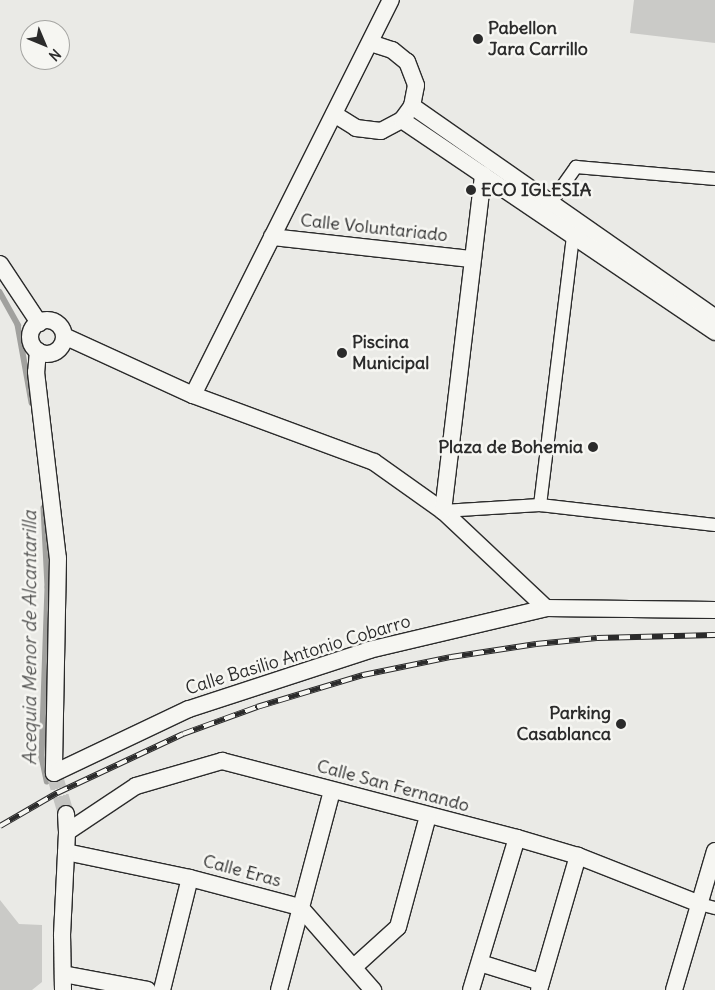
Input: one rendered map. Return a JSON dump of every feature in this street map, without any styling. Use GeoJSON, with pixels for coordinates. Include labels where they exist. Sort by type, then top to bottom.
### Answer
{"type":"FeatureCollection","features":[{"type":"Feature","properties":{"kind":"street"},"geometry":{"type":"LineString","coordinates":[[193,395],[392,0]]}},
{"type":"Feature","properties":{"kind":"street"},"geometry":{"type":"LineString","coordinates":[[334,114],[356,128],[381,131],[402,120],[412,106],[416,85],[407,62],[392,50],[370,43]]}},
{"type":"Feature","properties":{"kind":"street"},"geometry":{"type":"LineString","coordinates":[[412,106],[552,201],[715,317]]}},
{"type":"Feature","properties":{"kind":"street"},"geometry":{"type":"LineString","coordinates":[[402,120],[715,332]]}},
{"type":"Feature","properties":{"kind":"street"},"geometry":{"type":"LineString","coordinates":[[552,201],[576,167],[715,179]]}},
{"type":"Feature","properties":{"kind":"street"},"geometry":{"type":"LineString","coordinates":[[443,511],[483,174]]}},
{"type":"Feature","properties":{"kind":"street"},"geometry":{"type":"LineString","coordinates":[[540,505],[573,235]]}},
{"type":"Feature","properties":{"kind":"street","name":"Calle Voluntariado"},"geometry":{"type":"LineString","coordinates":[[272,237],[472,259]]}},
{"type":"Feature","properties":{"kind":"street"},"geometry":{"type":"LineString","coordinates":[[0,264],[38,323]]}},
{"type":"Feature","properties":{"kind":"street"},"geometry":{"type":"LineString","coordinates":[[50,320],[55,322],[63,331],[64,336],[63,342],[56,352],[44,354],[38,352],[33,347],[31,334],[38,323],[50,320]]}},
{"type":"Feature","properties":{"kind":"street"},"geometry":{"type":"LineString","coordinates":[[64,336],[193,395],[374,462],[443,511],[546,608]]}},
{"type":"Feature","properties":{"kind":"street","name":"Calle Basilio Antonio Cobarro"},"geometry":{"type":"LineString","coordinates":[[38,352],[36,372],[58,558],[54,773],[189,709],[369,650],[546,608],[715,610]]}},
{"type":"Feature","properties":{"kind":"street"},"geometry":{"type":"LineString","coordinates":[[443,511],[540,505],[715,525]]}},
{"type":"Feature","properties":{"kind":"street","name":"Calle San Fernando"},"geometry":{"type":"LineString","coordinates":[[67,832],[136,786],[222,761],[578,856],[707,906]]}},
{"type":"Feature","properties":{"kind":"street"},"geometry":{"type":"LineString","coordinates":[[279,990],[332,791]]}},
{"type":"Feature","properties":{"kind":"street"},"geometry":{"type":"LineString","coordinates":[[63,990],[62,935],[67,832],[66,814]]}},
{"type":"Feature","properties":{"kind":"street"},"geometry":{"type":"LineString","coordinates":[[354,967],[398,926],[428,816]]}},
{"type":"Feature","properties":{"kind":"street"},"geometry":{"type":"LineString","coordinates":[[471,990],[516,838]]}},
{"type":"Feature","properties":{"kind":"street","name":"Calle Eras"},"geometry":{"type":"LineString","coordinates":[[66,852],[190,878],[300,907]]}},
{"type":"Feature","properties":{"kind":"street"},"geometry":{"type":"LineString","coordinates":[[674,990],[707,906],[715,852]]}},
{"type":"Feature","properties":{"kind":"street"},"geometry":{"type":"LineString","coordinates":[[480,963],[540,986],[578,856]]}},
{"type":"Feature","properties":{"kind":"street"},"geometry":{"type":"LineString","coordinates":[[162,990],[190,878]]}},
{"type":"Feature","properties":{"kind":"street"},"geometry":{"type":"LineString","coordinates":[[300,907],[373,990]]}},
{"type":"Feature","properties":{"kind":"street"},"geometry":{"type":"LineString","coordinates":[[63,974],[148,990]]}},
{"type":"Feature","properties":{"kind":"shaded area"},"geometry":{"type":"Polygon","coordinates":[[[634,0],[715,0],[715,43],[630,33],[634,0]]]}},
{"type":"Feature","properties":{"kind":"shaded area"},"geometry":{"type":"Polygon","coordinates":[[[0,900],[19,924],[42,925],[42,982],[32,990],[0,990],[0,900]]]}},
{"type":"Feature","properties":{"kind":"waterway","name":"Acequia Menor de Alcantarilla"},"geometry":{"type":"LineString","coordinates":[[0,292],[18,325],[32,403]]}},
{"type":"Feature","properties":{"kind":"waterway","name":"Acequia Menor de Alcantarilla"},"geometry":{"type":"LineString","coordinates":[[44,508],[48,587],[42,757],[47,781]]}},
{"type":"Feature","properties":{"kind":"tunnel"},"geometry":{"type":"LineString","coordinates":[[54,773],[66,814]]}},
{"type":"Feature","properties":{"kind":"railway"},"geometry":{"type":"LineString","coordinates":[[0,826],[57,793],[183,734],[257,707],[363,675],[451,657],[536,644],[597,638],[715,635]]}},
{"type":"Feature","properties":{"kind":"place","name":"Pabellon Jara Carrillo"},"geometry":{"type":"Point","coordinates":[478,39]}},
{"type":"Feature","properties":{"kind":"place","name":"ECO IGLESIA"},"geometry":{"type":"Point","coordinates":[471,190]}},
{"type":"Feature","properties":{"kind":"place","name":"Piscina Municipal"},"geometry":{"type":"Point","coordinates":[342,353]}},
{"type":"Feature","properties":{"kind":"place","name":"Plaza de Bohemia"},"geometry":{"type":"Point","coordinates":[593,447]}},
{"type":"Feature","properties":{"kind":"place","name":"Parking Casablanca"},"geometry":{"type":"Point","coordinates":[621,724]}}]}
